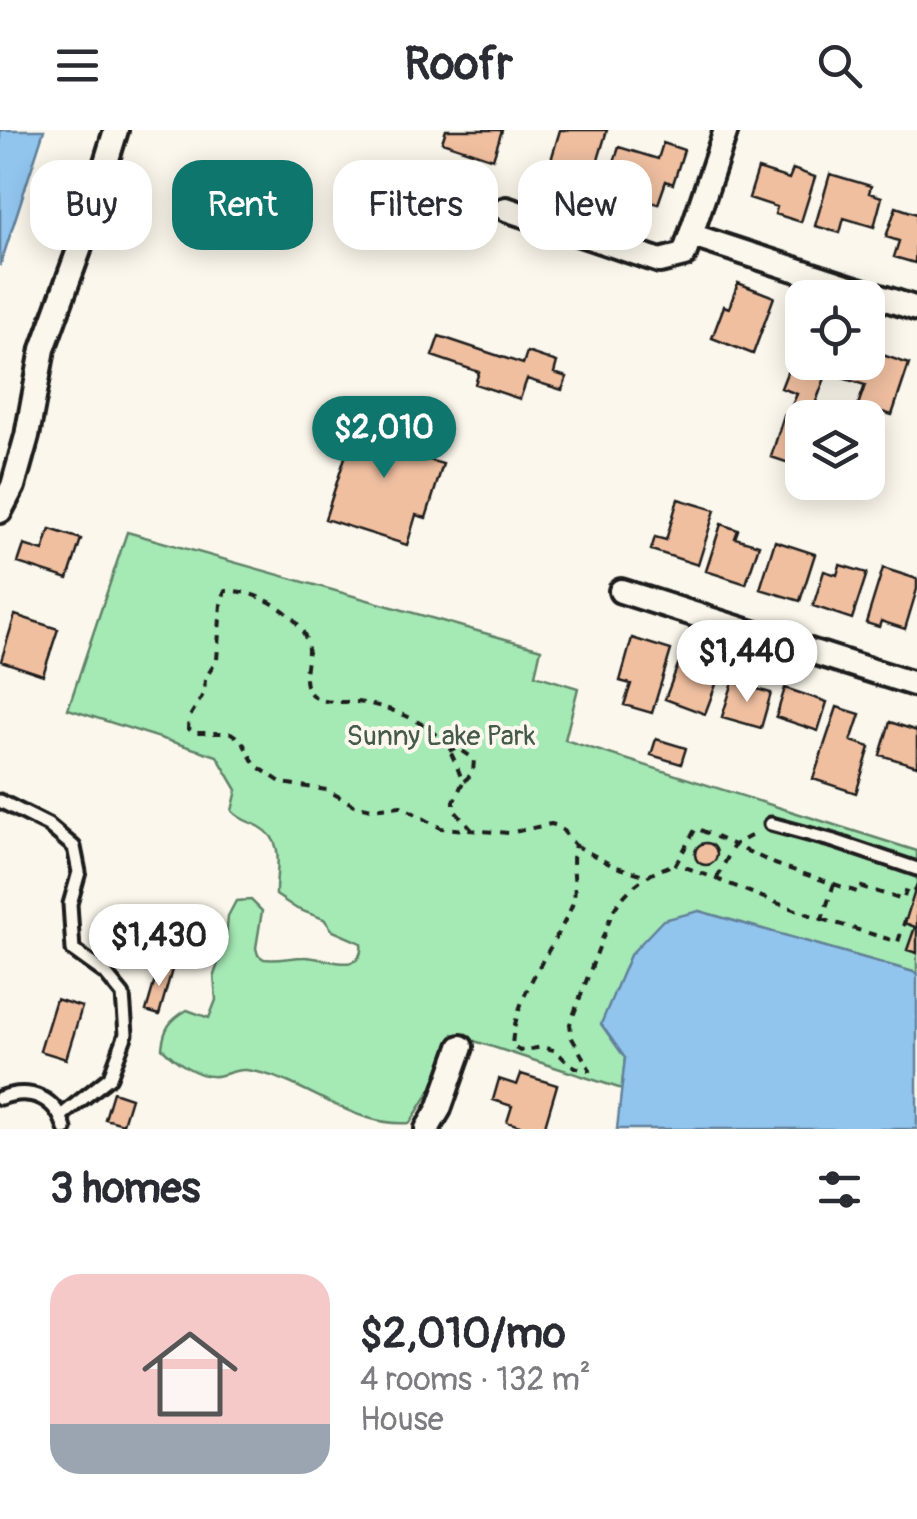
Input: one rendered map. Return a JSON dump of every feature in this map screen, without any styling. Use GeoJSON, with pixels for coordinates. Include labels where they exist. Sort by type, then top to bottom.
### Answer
{"type":"FeatureCollection","features":[{"type":"Feature","properties":{"kind":"street"},"geometry":{"type":"LineString","coordinates":[[0,511],[13,486],[27,436],[43,349],[116,130]]}},
{"type":"Feature","properties":{"kind":"street"},"geometry":{"type":"LineString","coordinates":[[506,210],[660,261],[684,255],[726,130]]}},
{"type":"Feature","properties":{"kind":"street"},"geometry":{"type":"LineString","coordinates":[[693,236],[917,309]]}},
{"type":"Feature","properties":{"kind":"street"},"geometry":{"type":"LineString","coordinates":[[621,591],[917,685]]}},
{"type":"Feature","properties":{"kind":"street"},"geometry":{"type":"LineString","coordinates":[[427,1129],[461,1047]]}},
{"type":"Feature","properties":{"kind":"lane"},"geometry":{"type":"LineString","coordinates":[[0,801],[48,826],[74,847],[79,872],[70,904],[73,950],[106,973],[123,995],[126,1034],[110,1077],[63,1122],[50,1102],[35,1094],[18,1092],[0,1098]]}},
{"type":"Feature","properties":{"kind":"lane"},"geometry":{"type":"LineString","coordinates":[[771,824],[834,840],[917,869]]}},
{"type":"Feature","properties":{"kind":"path"},"geometry":{"type":"LineString","coordinates":[[463,782],[449,751],[434,733],[397,713],[360,702],[325,701],[314,696],[307,688],[305,674],[308,648],[296,622],[277,606],[259,598],[225,591],[216,660],[206,678],[202,698],[189,718],[188,728],[193,733],[231,733],[242,741],[255,765],[282,782],[327,790],[354,806],[402,806],[441,828],[509,832],[552,824],[559,826],[575,845],[614,866],[648,876]]}},
{"type":"Feature","properties":{"kind":"path"},"geometry":{"type":"LineString","coordinates":[[449,751],[462,748],[474,759],[473,773],[463,782],[454,801],[454,810],[472,830]]}},
{"type":"Feature","properties":{"kind":"path"},"geometry":{"type":"LineString","coordinates":[[717,878],[734,845],[771,824]]}},
{"type":"Feature","properties":{"kind":"path"},"geometry":{"type":"LineString","coordinates":[[575,845],[573,904],[524,993],[512,1046],[520,1051],[542,1047],[558,1052],[582,1070],[590,1070],[572,1038],[570,1024],[612,913],[618,902],[648,876],[676,864],[696,828],[775,864],[857,892],[859,886],[904,900],[907,888],[915,891]]}},
{"type":"Feature","properties":{"kind":"path"},"geometry":{"type":"LineString","coordinates":[[676,864],[753,896],[898,942],[907,914]]}},
{"type":"Feature","properties":{"kind":"path"},"geometry":{"type":"LineString","coordinates":[[822,918],[834,884]]}},
{"type":"Feature","properties":{"kind":"green space","name":"Sunny Lake Park"},"geometry":{"type":"Polygon","coordinates":[[[127,532],[541,649],[535,675],[578,688],[565,740],[917,851],[917,973],[699,911],[625,1058],[622,1089],[453,1034],[432,1088],[410,1123],[367,1118],[267,1074],[242,1070],[209,1076],[187,1067],[162,1048],[164,1035],[172,1021],[187,1010],[209,1018],[216,1000],[214,975],[226,941],[228,916],[236,901],[251,900],[262,911],[256,948],[264,959],[304,957],[349,963],[360,954],[361,943],[333,931],[324,919],[297,909],[276,895],[278,858],[274,841],[260,827],[232,811],[237,790],[217,756],[68,709],[127,532]]]}},
{"type":"Feature","properties":{"kind":"water"},"geometry":{"type":"Polygon","coordinates":[[[0,130],[44,130],[34,160],[30,160],[30,173],[0,266],[0,130]]]}},
{"type":"Feature","properties":{"kind":"water"},"geometry":{"type":"Polygon","coordinates":[[[699,911],[917,973],[917,1129],[617,1129],[625,1058],[601,1024],[630,955],[663,920],[699,911]]]}},
{"type":"Feature","properties":{"kind":"building"},"geometry":{"type":"Polygon","coordinates":[[[446,130],[502,130],[493,159],[442,142],[446,130]]]}},
{"type":"Feature","properties":{"kind":"building"},"geometry":{"type":"Polygon","coordinates":[[[560,130],[607,130],[598,160],[551,160],[560,130]]]}},
{"type":"Feature","properties":{"kind":"building"},"geometry":{"type":"Polygon","coordinates":[[[663,143],[684,150],[673,184],[666,181],[658,204],[652,202],[652,160],[615,160],[619,147],[658,159],[663,143]]]}},
{"type":"Feature","properties":{"kind":"building"},"geometry":{"type":"Polygon","coordinates":[[[758,169],[789,179],[793,169],[815,177],[801,222],[775,214],[777,207],[749,198],[758,169]]]}},
{"type":"Feature","properties":{"kind":"building"},"geometry":{"type":"Polygon","coordinates":[[[830,174],[871,186],[869,193],[882,197],[874,227],[844,218],[840,233],[815,226],[830,174]]]}},
{"type":"Feature","properties":{"kind":"building"},"geometry":{"type":"Polygon","coordinates":[[[896,207],[917,214],[915,263],[894,257],[899,241],[886,237],[896,207]]]}},
{"type":"Feature","properties":{"kind":"building"},"geometry":{"type":"Polygon","coordinates":[[[738,283],[774,297],[753,354],[712,338],[738,283]]]}},
{"type":"Feature","properties":{"kind":"building"},"geometry":{"type":"Polygon","coordinates":[[[439,336],[523,364],[527,352],[557,362],[554,373],[567,377],[562,390],[527,379],[520,399],[475,384],[479,372],[432,356],[439,336]]]}},
{"type":"Feature","properties":{"kind":"building"},"geometry":{"type":"Polygon","coordinates":[[[885,356],[909,364],[892,415],[885,413],[885,400],[860,400],[865,385],[849,380],[885,380],[885,356]]]}},
{"type":"Feature","properties":{"kind":"building"},"geometry":{"type":"Polygon","coordinates":[[[785,378],[824,380],[817,400],[794,400],[797,394],[781,388],[785,378]]]}},
{"type":"Feature","properties":{"kind":"building"},"geometry":{"type":"Polygon","coordinates":[[[359,414],[425,434],[418,457],[443,464],[426,518],[416,515],[407,545],[325,519],[359,414]]]}},
{"type":"Feature","properties":{"kind":"building"},"geometry":{"type":"Polygon","coordinates":[[[784,415],[785,462],[771,457],[784,415]]]}},
{"type":"Feature","properties":{"kind":"building"},"geometry":{"type":"Polygon","coordinates":[[[678,499],[715,510],[698,565],[651,550],[655,537],[666,540],[678,499]]]}},
{"type":"Feature","properties":{"kind":"building"},"geometry":{"type":"Polygon","coordinates":[[[721,524],[738,530],[735,538],[759,545],[746,584],[706,571],[721,524]]]}},
{"type":"Feature","properties":{"kind":"building"},"geometry":{"type":"Polygon","coordinates":[[[50,529],[81,539],[68,579],[18,563],[24,545],[43,551],[50,529]]]}},
{"type":"Feature","properties":{"kind":"building"},"geometry":{"type":"Polygon","coordinates":[[[775,541],[815,554],[800,601],[760,589],[775,541]]]}},
{"type":"Feature","properties":{"kind":"building"},"geometry":{"type":"Polygon","coordinates":[[[840,565],[867,573],[852,619],[813,606],[824,571],[837,575],[840,565]]]}},
{"type":"Feature","properties":{"kind":"building"},"geometry":{"type":"Polygon","coordinates":[[[883,568],[917,579],[905,629],[881,621],[879,627],[866,623],[883,568]]]}},
{"type":"Feature","properties":{"kind":"building"},"geometry":{"type":"Polygon","coordinates":[[[15,615],[58,629],[43,675],[1,661],[15,615]]]}},
{"type":"Feature","properties":{"kind":"building"},"geometry":{"type":"Polygon","coordinates":[[[632,638],[671,650],[652,713],[624,705],[631,684],[620,681],[632,638]]]}},
{"type":"Feature","properties":{"kind":"building"},"geometry":{"type":"Polygon","coordinates":[[[681,657],[705,666],[702,673],[718,679],[705,714],[665,699],[681,657]]]}},
{"type":"Feature","properties":{"kind":"building"},"geometry":{"type":"Polygon","coordinates":[[[733,682],[771,693],[761,728],[722,717],[733,682]]]}},
{"type":"Feature","properties":{"kind":"building"},"geometry":{"type":"Polygon","coordinates":[[[785,688],[827,702],[818,731],[776,717],[785,688]]]}},
{"type":"Feature","properties":{"kind":"building"},"geometry":{"type":"Polygon","coordinates":[[[837,707],[860,714],[851,741],[870,747],[856,793],[813,779],[837,707]]]}},
{"type":"Feature","properties":{"kind":"building"},"geometry":{"type":"Polygon","coordinates":[[[890,722],[917,731],[917,766],[880,755],[890,722]]]}},
{"type":"Feature","properties":{"kind":"building"},"geometry":{"type":"Polygon","coordinates":[[[656,739],[686,748],[681,764],[651,755],[656,739]]]}},
{"type":"Feature","properties":{"kind":"building"},"geometry":{"type":"Polygon","coordinates":[[[702,843],[710,843],[717,854],[710,865],[702,865],[695,858],[695,850],[702,843]]]}},
{"type":"Feature","properties":{"kind":"building"},"geometry":{"type":"Polygon","coordinates":[[[917,884],[917,953],[907,950],[915,927],[905,923],[917,884]]]}},
{"type":"Feature","properties":{"kind":"building"},"geometry":{"type":"Polygon","coordinates":[[[160,963],[173,966],[159,1015],[146,1011],[160,963]]]}},
{"type":"Feature","properties":{"kind":"building"},"geometry":{"type":"Polygon","coordinates":[[[56,999],[82,1007],[66,1059],[40,1051],[56,999]]]}},
{"type":"Feature","properties":{"kind":"building"},"geometry":{"type":"Polygon","coordinates":[[[521,1074],[557,1085],[544,1129],[507,1122],[512,1106],[493,1100],[499,1079],[517,1085],[521,1074]]]}},
{"type":"Feature","properties":{"kind":"building"},"geometry":{"type":"Polygon","coordinates":[[[113,1092],[131,1098],[123,1124],[105,1119],[113,1092]]]}}]}
